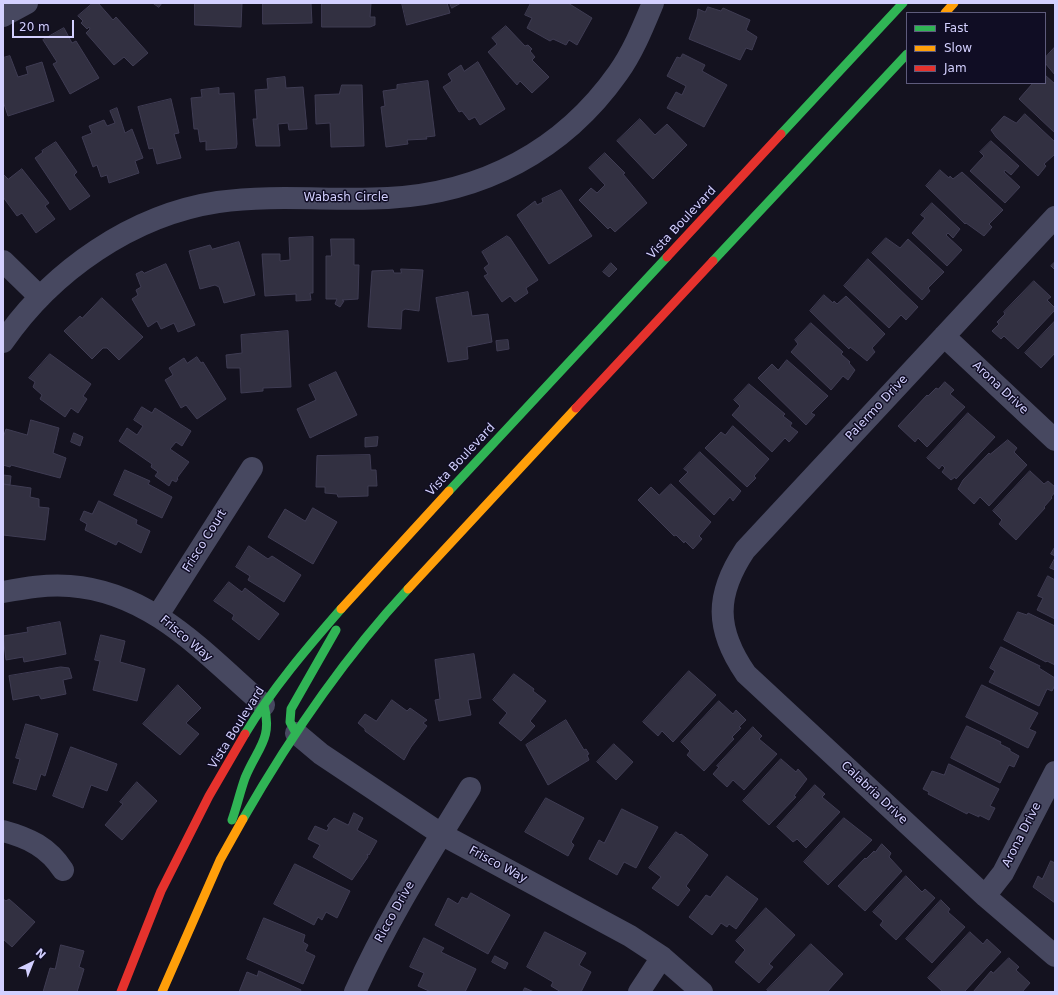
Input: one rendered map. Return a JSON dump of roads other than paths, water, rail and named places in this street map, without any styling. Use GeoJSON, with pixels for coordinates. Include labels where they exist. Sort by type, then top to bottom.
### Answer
{"type":"FeatureCollection","features":[{"type":"Feature","properties":{"kind":"main road","name":"Vista Boulevard"},"geometry":{"type":"LineString","coordinates":[[121,992],[161,891],[209,796],[264,705],[307,648],[362,585],[903,3]]}},
{"type":"Feature","properties":{"kind":"main road"},"geometry":{"type":"LineString","coordinates":[[946,12],[954,3]]}},
{"type":"Feature","properties":{"kind":"main road"},"geometry":{"type":"LineString","coordinates":[[162,992],[220,860],[271,770],[357,648],[404,594],[906,55]]}},
{"type":"Feature","properties":{"kind":"main road"},"geometry":{"type":"LineString","coordinates":[[296,733],[289,718],[293,704],[362,585]]}},
{"type":"Feature","properties":{"kind":"main road"},"geometry":{"type":"LineString","coordinates":[[220,860],[245,778],[267,732],[268,719],[264,705]]}},
{"type":"Feature","properties":{"kind":"street"},"geometry":{"type":"LineString","coordinates":[[3,16],[27,3]]}},
{"type":"Feature","properties":{"kind":"street","name":"Wabash Circle"},"geometry":{"type":"LineString","coordinates":[[3,342],[14,326],[40,297],[64,274],[100,248],[134,229],[175,213],[216,203],[256,198],[386,198],[426,194],[465,186],[502,172],[539,151],[568,129],[595,103],[619,72],[634,47],[653,3]]}},
{"type":"Feature","properties":{"kind":"street","name":"Palermo Drive"},"geometry":{"type":"LineString","coordinates":[[722,612],[725,589],[733,568],[744,550],[1055,217]]}},
{"type":"Feature","properties":{"kind":"street"},"geometry":{"type":"LineString","coordinates":[[3,261],[40,297]]}},
{"type":"Feature","properties":{"kind":"street","name":"Arona Drive"},"geometry":{"type":"LineString","coordinates":[[944,336],[1055,440]]}},
{"type":"Feature","properties":{"kind":"street","name":"Frisco Court"},"geometry":{"type":"LineString","coordinates":[[158,615],[252,468]]}},
{"type":"Feature","properties":{"kind":"street","name":"Frisco Way"},"geometry":{"type":"LineString","coordinates":[[3,592],[41,586],[70,586],[103,591],[133,602],[158,615],[169,623],[264,705]]}},
{"type":"Feature","properties":{"kind":"street","name":"Calabria Drive"},"geometry":{"type":"LineString","coordinates":[[722,612],[725,635],[733,655],[746,674],[985,896],[1055,956]]}},
{"type":"Feature","properties":{"kind":"street","name":"Frisco Way"},"geometry":{"type":"LineString","coordinates":[[296,733],[321,754],[441,834],[630,936],[662,957],[702,992]]}},
{"type":"Feature","properties":{"kind":"street","name":"Arona Drive"},"geometry":{"type":"LineString","coordinates":[[985,896],[1003,873],[1055,772]]}},
{"type":"Feature","properties":{"kind":"street","name":"Ricco Drive"},"geometry":{"type":"LineString","coordinates":[[355,992],[369,959],[404,895],[470,788]]}},
{"type":"Feature","properties":{"kind":"street"},"geometry":{"type":"LineString","coordinates":[[3,831],[26,837],[38,843],[64,870]]}},
{"type":"Feature","properties":{"kind":"street"},"geometry":{"type":"LineString","coordinates":[[639,992],[662,957]]}}]}
